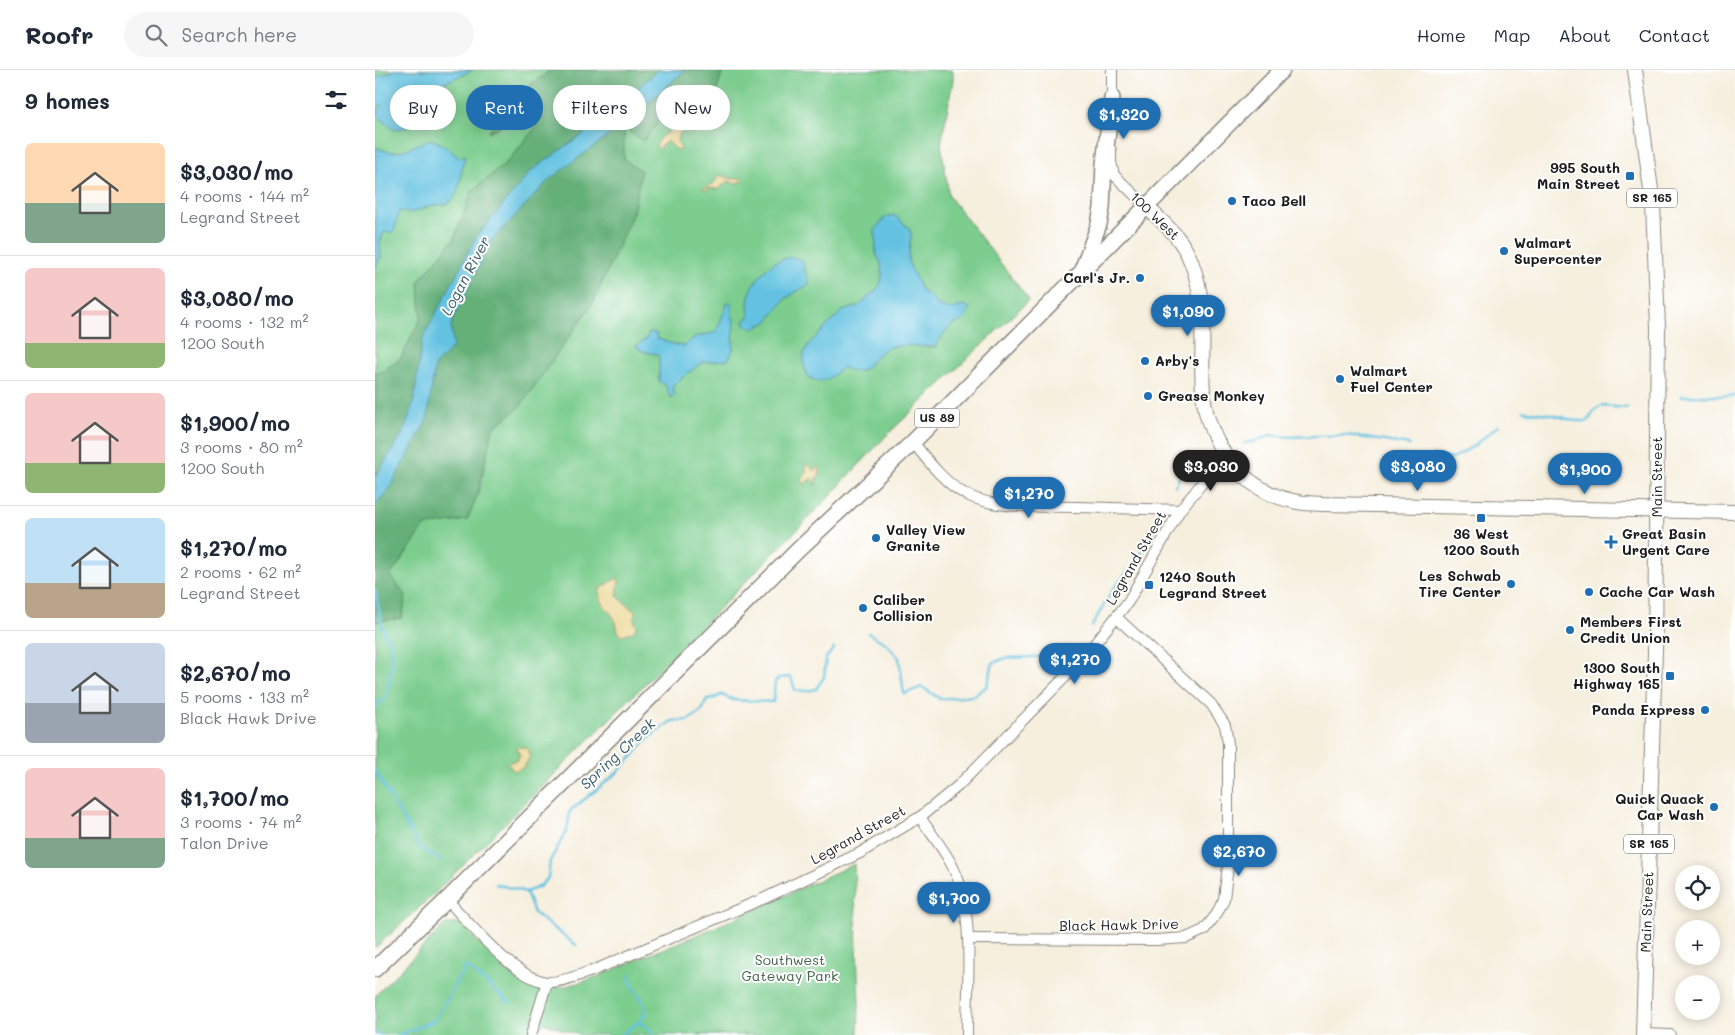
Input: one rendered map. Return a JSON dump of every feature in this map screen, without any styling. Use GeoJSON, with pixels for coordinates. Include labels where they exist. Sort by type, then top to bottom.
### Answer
{"type":"FeatureCollection","features":[{"type":"Feature","properties":{"kind":"highway","name":"US 89"},"geometry":{"type":"LineString","coordinates":[[375,969],[447,900],[798,550],[913,442],[1146,206],[1236,118],[1281,70]]}},
{"type":"Feature","properties":{"kind":"highway"},"geometry":{"type":"LineString","coordinates":[[1081,272],[1099,224],[1102,208],[1104,164],[1112,98]]}},
{"type":"Feature","properties":{"kind":"main road","name":"Main Street"},"geometry":{"type":"LineString","coordinates":[[1635,70],[1653,205],[1658,327],[1655,652],[1643,1034]]}},
{"type":"Feature","properties":{"kind":"main road","name":"100 West"},"geometry":{"type":"LineString","coordinates":[[1146,206],[1183,242],[1193,265],[1199,287],[1202,316],[1203,392],[1206,413],[1214,437],[1229,462],[1247,479],[1266,492],[1293,502],[1323,504],[1735,512]]}},
{"type":"Feature","properties":{"kind":"street","name":"100 West"},"geometry":{"type":"LineString","coordinates":[[1112,70],[1111,162],[1114,175],[1146,206]]}},
{"type":"Feature","properties":{"kind":"street"},"geometry":{"type":"LineString","coordinates":[[913,442],[948,481],[967,495],[992,503],[1035,507],[1180,510]]}},
{"type":"Feature","properties":{"kind":"street","name":"Legrand Street"},"geometry":{"type":"LineString","coordinates":[[547,982],[592,972],[765,898],[860,853],[919,817],[966,779],[1079,662],[1128,602],[1180,510],[1203,482],[1229,462]]}},
{"type":"Feature","properties":{"kind":"street","name":"Black Hawk Drive"},"geometry":{"type":"LineString","coordinates":[[968,938],[1157,940],[1186,938],[1203,930],[1216,915],[1224,899],[1228,866],[1229,758],[1225,725],[1211,704],[1117,617]]}},
{"type":"Feature","properties":{"kind":"street"},"geometry":{"type":"LineString","coordinates":[[919,817],[949,860],[958,879],[964,906],[968,938],[967,1035]]}},
{"type":"Feature","properties":{"kind":"street"},"geometry":{"type":"LineString","coordinates":[[447,900],[508,962],[525,974],[547,982],[531,1035]]}},
{"type":"Feature","properties":{"kind":"street"},"geometry":{"type":"LineString","coordinates":[[1643,1034],[1670,1035]]}},
{"type":"Feature","properties":{"kind":"green space"},"geometry":{"type":"Polygon","coordinates":[[[375,70],[953,70],[953,80],[941,144],[949,196],[1029,300],[888,434],[662,667],[433,895],[375,948],[375,70]]]}},
{"type":"Feature","properties":{"kind":"green space"},"geometry":{"type":"Polygon","coordinates":[[[551,70],[723,70],[718,85],[656,85],[656,125],[643,141],[627,130],[646,130],[646,85],[553,85],[553,130],[624,130],[624,159],[641,171],[633,213],[593,303],[519,408],[493,428],[478,494],[467,520],[425,526],[390,576],[406,595],[402,618],[375,622],[375,372],[380,373],[400,359],[421,318],[419,281],[454,239],[472,191],[507,162],[534,130],[543,130],[543,85],[530,85],[551,70]]]}},
{"type":"Feature","properties":{"kind":"green space","name":"Southwest Gateway Park"},"geometry":{"type":"Polygon","coordinates":[[[854,864],[859,1005],[858,1035],[579,1035],[544,1023],[532,1035],[375,1035],[375,996],[445,924],[460,923],[504,968],[525,982],[548,988],[561,987],[604,974],[723,924],[854,864]]]}},
{"type":"Feature","properties":{"kind":"sand"},"geometry":{"type":"Polygon","coordinates":[[[668,130],[684,130],[680,133],[677,141],[681,149],[678,151],[667,141],[658,149],[656,147],[662,137],[668,133],[668,130]]]}},
{"type":"Feature","properties":{"kind":"sand"},"geometry":{"type":"Polygon","coordinates":[[[719,175],[732,179],[742,178],[743,181],[735,183],[728,181],[718,189],[708,188],[705,191],[703,189],[714,183],[719,175]]]}},
{"type":"Feature","properties":{"kind":"sand"},"geometry":{"type":"Polygon","coordinates":[[[806,463],[813,470],[816,470],[818,465],[820,467],[819,476],[815,479],[816,486],[811,478],[802,484],[802,479],[806,474],[806,463]]]}},
{"type":"Feature","properties":{"kind":"sand"},"geometry":{"type":"Polygon","coordinates":[[[617,578],[619,581],[617,596],[635,612],[634,622],[637,626],[632,633],[623,635],[619,634],[615,620],[600,597],[600,589],[617,578]]]}},
{"type":"Feature","properties":{"kind":"sand"},"geometry":{"type":"Polygon","coordinates":[[[520,747],[528,748],[530,756],[524,767],[514,771],[508,764],[518,760],[520,754],[516,749],[520,747]]]}},
{"type":"Feature","properties":{"kind":"water"},"geometry":{"type":"Polygon","coordinates":[[[393,70],[473,70],[441,85],[390,85],[390,126],[378,116],[378,110],[382,106],[375,102],[375,77],[387,74],[393,70]]]}},
{"type":"Feature","properties":{"kind":"water"},"geometry":{"type":"Polygon","coordinates":[[[658,70],[685,70],[668,85],[656,85],[656,96],[646,105],[646,85],[641,85],[658,70]]]}},
{"type":"Feature","properties":{"kind":"water","name":"Logan River"},"geometry":{"type":"Polygon","coordinates":[[[589,130],[616,130],[550,179],[491,241],[451,324],[453,347],[435,365],[427,420],[390,488],[375,505],[375,477],[404,432],[414,400],[422,340],[476,237],[531,171],[589,130]]]}},
{"type":"Feature","properties":{"kind":"water"},"geometry":{"type":"Polygon","coordinates":[[[431,139],[447,147],[459,158],[466,156],[456,194],[446,204],[431,205],[411,212],[399,211],[394,231],[390,233],[384,232],[382,235],[380,244],[381,257],[375,268],[375,148],[396,152],[431,139]]]}},
{"type":"Feature","properties":{"kind":"water"},"geometry":{"type":"Polygon","coordinates":[[[894,215],[909,228],[911,235],[908,261],[922,292],[931,296],[937,305],[952,309],[965,305],[970,309],[963,321],[953,324],[946,330],[935,347],[892,347],[879,354],[864,369],[859,371],[852,371],[843,367],[830,378],[819,382],[808,377],[803,364],[804,353],[809,344],[842,311],[859,306],[880,286],[882,276],[881,263],[876,254],[875,230],[885,217],[894,215]]]}},
{"type":"Feature","properties":{"kind":"water"},"geometry":{"type":"Polygon","coordinates":[[[792,257],[802,260],[809,284],[785,299],[767,322],[755,328],[746,326],[744,321],[749,317],[748,302],[754,284],[762,273],[779,260],[792,257]]]}},
{"type":"Feature","properties":{"kind":"water"},"geometry":{"type":"Polygon","coordinates":[[[728,302],[732,305],[732,317],[734,318],[733,350],[728,360],[703,362],[672,387],[675,394],[671,398],[666,386],[659,381],[659,358],[657,354],[648,353],[636,346],[647,338],[649,332],[656,333],[658,339],[684,346],[695,337],[716,332],[728,302]]]}},
{"type":"Feature","properties":{"kind":"waterway","name":"Spring Creek"},"geometry":{"type":"LineString","coordinates":[[1681,396],[1735,396]]}},
{"type":"Feature","properties":{"kind":"waterway","name":"Spring Creek"},"geometry":{"type":"LineString","coordinates":[[1524,411],[1549,414],[1576,421],[1588,421],[1595,410],[1602,406],[1628,408]]}},
{"type":"Feature","properties":{"kind":"waterway","name":"Spring Creek"},"geometry":{"type":"LineString","coordinates":[[1434,455],[1452,459],[1475,445],[1499,425]]}},
{"type":"Feature","properties":{"kind":"waterway","name":"Spring Creek"},"geometry":{"type":"LineString","coordinates":[[1244,443],[1271,435],[1290,437],[1346,435],[1410,445]]}},
{"type":"Feature","properties":{"kind":"waterway","name":"Spring Creek"},"geometry":{"type":"LineString","coordinates":[[1175,486],[1183,470],[1197,459]]}},
{"type":"Feature","properties":{"kind":"waterway","name":"Spring Creek"},"geometry":{"type":"LineString","coordinates":[[1092,626],[1113,589],[1137,561],[1153,530]]}},
{"type":"Feature","properties":{"kind":"waterway","name":"Spring Creek"},"geometry":{"type":"LineString","coordinates":[[375,589],[382,627],[390,644],[392,662],[387,696],[375,707]]}},
{"type":"Feature","properties":{"kind":"waterway","name":"Spring Creek"},"geometry":{"type":"LineString","coordinates":[[868,633],[887,644],[899,658],[904,694],[922,687],[940,699],[974,696],[987,686],[993,663],[1005,658],[1062,656],[1071,649]]}},
{"type":"Feature","properties":{"kind":"waterway","name":"Spring Creek"},"geometry":{"type":"LineString","coordinates":[[496,884],[526,892],[539,887],[548,878],[550,861],[567,830],[570,811],[617,773],[652,735],[672,721],[688,720],[702,711],[706,701],[722,695],[734,700],[773,702],[775,682],[779,678],[791,677],[795,690],[806,691],[816,689],[824,677],[826,658],[834,648]]}},
{"type":"Feature","properties":{"kind":"waterway","name":"Spring Creek"},"geometry":{"type":"LineString","coordinates":[[375,771],[420,848],[442,861]]}},
{"type":"Feature","properties":{"kind":"waterway"},"geometry":{"type":"LineString","coordinates":[[526,892],[534,913],[576,945]]}},
{"type":"Feature","properties":{"kind":"waterway"},"geometry":{"type":"LineString","coordinates":[[399,1035],[435,1020],[466,966],[510,1003]]}},
{"type":"Feature","properties":{"kind":"waterway"},"geometry":{"type":"LineString","coordinates":[[629,975],[633,988],[642,1000],[646,1012],[639,1022],[651,1031],[653,1035]]}},
{"type":"Feature","properties":{"kind":"waterway"},"geometry":{"type":"LineString","coordinates":[[621,1035],[639,1022]]}},
{"type":"Feature","properties":{"kind":"waterway"},"geometry":{"type":"LineString","coordinates":[[375,1033],[381,1035]]}},
{"type":"Feature","properties":{"kind":"place","name":"995 South Main Street"},"geometry":{"type":"Point","coordinates":[1630,176]}},
{"type":"Feature","properties":{"kind":"place","name":"Taco Bell"},"geometry":{"type":"Point","coordinates":[1232,201]}},
{"type":"Feature","properties":{"kind":"place","name":"Walmart Supercenter"},"geometry":{"type":"Point","coordinates":[1504,251]}},
{"type":"Feature","properties":{"kind":"place","name":"Carl's Jr."},"geometry":{"type":"Point","coordinates":[1140,278]}},
{"type":"Feature","properties":{"kind":"place","name":"Arby's"},"geometry":{"type":"Point","coordinates":[1145,361]}},
{"type":"Feature","properties":{"kind":"place","name":"Walmart Fuel Center"},"geometry":{"type":"Point","coordinates":[1340,379]}},
{"type":"Feature","properties":{"kind":"place","name":"Grease Monkey"},"geometry":{"type":"Point","coordinates":[1148,396]}},
{"type":"Feature","properties":{"kind":"place","name":"36 West 1200 South"},"geometry":{"type":"Point","coordinates":[1481,518]}},
{"type":"Feature","properties":{"kind":"place","name":"Valley View Granite"},"geometry":{"type":"Point","coordinates":[876,538]}},
{"type":"Feature","properties":{"kind":"place","name":"Great Basin Urgent Care"},"geometry":{"type":"Point","coordinates":[1611,542]}},
{"type":"Feature","properties":{"kind":"place","name":"Les Schwab Tire Center"},"geometry":{"type":"Point","coordinates":[1511,584]}},
{"type":"Feature","properties":{"kind":"place","name":"1240 South Legrand Street"},"geometry":{"type":"Point","coordinates":[1149,585]}},
{"type":"Feature","properties":{"kind":"place","name":"Cache Car Wash"},"geometry":{"type":"Point","coordinates":[1589,592]}},
{"type":"Feature","properties":{"kind":"place","name":"Caliber Collision"},"geometry":{"type":"Point","coordinates":[863,608]}},
{"type":"Feature","properties":{"kind":"place","name":"Members First Credit Union"},"geometry":{"type":"Point","coordinates":[1570,630]}},
{"type":"Feature","properties":{"kind":"place","name":"1300 South Highway 165"},"geometry":{"type":"Point","coordinates":[1670,676]}},
{"type":"Feature","properties":{"kind":"place","name":"Panda Express"},"geometry":{"type":"Point","coordinates":[1705,710]}},
{"type":"Feature","properties":{"kind":"place","name":"Quick Quack Car Wash"},"geometry":{"type":"Point","coordinates":[1714,807]}}]}
